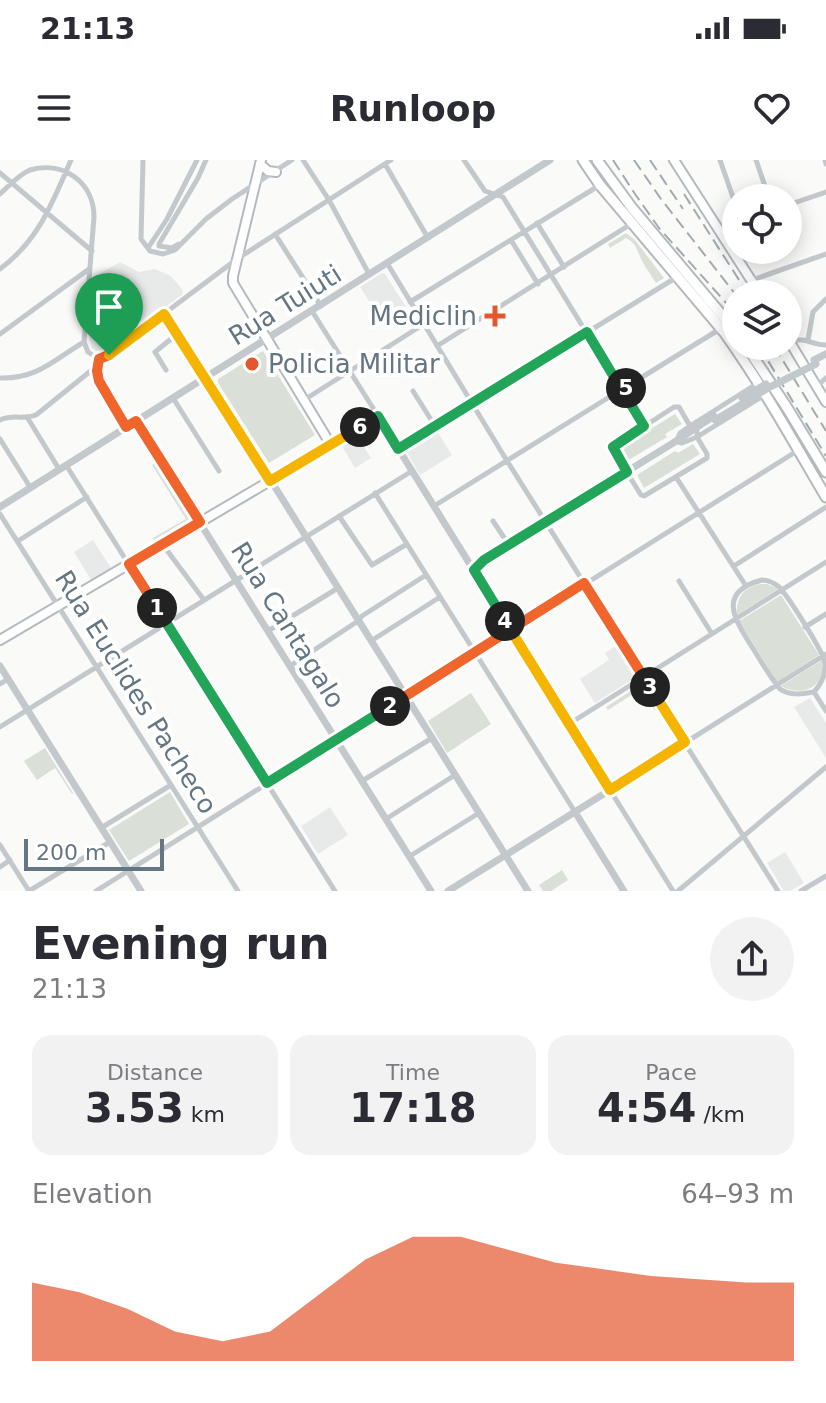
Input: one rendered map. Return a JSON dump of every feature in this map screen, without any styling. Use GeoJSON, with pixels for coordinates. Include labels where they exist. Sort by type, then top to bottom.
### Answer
{"type":"FeatureCollection","features":[{"type":"Feature","properties":{"kind":"highway"},"geometry":{"type":"LineString","coordinates":[[583,160],[600,185],[677,277],[722,322]]}},
{"type":"Feature","properties":{"kind":"highway"},"geometry":{"type":"LineString","coordinates":[[597,160],[722,321]]}},
{"type":"Feature","properties":{"kind":"highway"},"geometry":{"type":"LineString","coordinates":[[746,360],[826,497]]}},
{"type":"Feature","properties":{"kind":"highway"},"geometry":{"type":"LineString","coordinates":[[755,360],[826,472]]}},
{"type":"Feature","properties":{"kind":"highway"},"geometry":{"type":"LineString","coordinates":[[798,450],[808,450],[826,479]]}},
{"type":"Feature","properties":{"kind":"main road"},"geometry":{"type":"LineString","coordinates":[[676,161],[750,280]]}},
{"type":"Feature","properties":{"kind":"main road"},"geometry":{"type":"LineString","coordinates":[[260,162],[268,171],[276,172]]}},
{"type":"Feature","properties":{"kind":"main road"},"geometry":{"type":"LineString","coordinates":[[0,640],[331,445],[235,288],[233,276],[260,162]]}},
{"type":"Feature","properties":{"kind":"main road"},"geometry":{"type":"LineString","coordinates":[[222,270],[233,276]]}},
{"type":"Feature","properties":{"kind":"main road"},"geometry":{"type":"LineString","coordinates":[[801,360],[826,402]]}},
{"type":"Feature","properties":{"kind":"street"},"geometry":{"type":"LineString","coordinates":[[0,269],[36,234],[71,160]]}},
{"type":"Feature","properties":{"kind":"street"},"geometry":{"type":"LineString","coordinates":[[143,160],[143,227],[146,237],[154,246],[169,253],[206,219],[292,160]]}},
{"type":"Feature","properties":{"kind":"street"},"geometry":{"type":"LineString","coordinates":[[154,246],[197,160]]}},
{"type":"Feature","properties":{"kind":"street"},"geometry":{"type":"LineString","coordinates":[[154,246],[186,199],[206,160]]}},
{"type":"Feature","properties":{"kind":"street"},"geometry":{"type":"LineString","coordinates":[[303,160],[370,275]]}},
{"type":"Feature","properties":{"kind":"street"},"geometry":{"type":"LineString","coordinates":[[464,160],[485,191],[503,197],[644,426]]}},
{"type":"Feature","properties":{"kind":"street","name":"Rua Tuiuti"},"geometry":{"type":"LineString","coordinates":[[0,507],[550,160]]}},
{"type":"Feature","properties":{"kind":"street"},"geometry":{"type":"LineString","coordinates":[[720,160],[728,184]]}},
{"type":"Feature","properties":{"kind":"street"},"geometry":{"type":"LineString","coordinates":[[756,160],[764,184]]}},
{"type":"Feature","properties":{"kind":"street"},"geometry":{"type":"LineString","coordinates":[[0,420],[36,415],[98,362],[237,259],[388,162],[428,238]]}},
{"type":"Feature","properties":{"kind":"street"},"geometry":{"type":"LineString","coordinates":[[0,194],[25,172],[51,166],[66,170],[84,183],[93,201],[94,217],[84,342],[88,352],[98,362],[100,384],[126,427]]}},
{"type":"Feature","properties":{"kind":"street"},"geometry":{"type":"LineString","coordinates":[[0,173],[92,251]]}},
{"type":"Feature","properties":{"kind":"street"},"geometry":{"type":"LineString","coordinates":[[410,302],[600,185]]}},
{"type":"Feature","properties":{"kind":"street"},"geometry":{"type":"LineString","coordinates":[[802,200],[826,192]]}},
{"type":"Feature","properties":{"kind":"street"},"geometry":{"type":"LineString","coordinates":[[179,194],[186,199]]}},
{"type":"Feature","properties":{"kind":"street"},"geometry":{"type":"LineString","coordinates":[[240,194],[251,199]]}},
{"type":"Feature","properties":{"kind":"street"},"geometry":{"type":"LineString","coordinates":[[537,223],[564,267]]}},
{"type":"Feature","properties":{"kind":"street"},"geometry":{"type":"LineString","coordinates":[[437,346],[632,223]]}},
{"type":"Feature","properties":{"kind":"street"},"geometry":{"type":"LineString","coordinates":[[717,229],[722,227]]}},
{"type":"Feature","properties":{"kind":"street"},"geometry":{"type":"LineString","coordinates":[[275,234],[321,306]]}},
{"type":"Feature","properties":{"kind":"street"},"geometry":{"type":"LineString","coordinates":[[511,240],[538,284]]}},
{"type":"Feature","properties":{"kind":"street"},"geometry":{"type":"LineString","coordinates":[[754,280],[826,254]]}},
{"type":"Feature","properties":{"kind":"street"},"geometry":{"type":"LineString","coordinates":[[387,263],[507,461],[778,891]]}},
{"type":"Feature","properties":{"kind":"street"},"geometry":{"type":"LineString","coordinates":[[0,334],[90,268]]}},
{"type":"Feature","properties":{"kind":"street"},"geometry":{"type":"LineString","coordinates":[[398,449],[677,277]]}},
{"type":"Feature","properties":{"kind":"street"},"geometry":{"type":"LineString","coordinates":[[808,340],[813,312],[826,299]]}},
{"type":"Feature","properties":{"kind":"street"},"geometry":{"type":"LineString","coordinates":[[312,311],[676,891],[826,767]]}},
{"type":"Feature","properties":{"kind":"street"},"geometry":{"type":"LineString","coordinates":[[164,314],[528,891]]}},
{"type":"Feature","properties":{"kind":"street"},"geometry":{"type":"LineString","coordinates":[[304,400],[424,324]]}},
{"type":"Feature","properties":{"kind":"street"},"geometry":{"type":"LineString","coordinates":[[434,506],[722,327]]}},
{"type":"Feature","properties":{"kind":"street"},"geometry":{"type":"LineString","coordinates":[[166,370],[155,351],[177,334]]}},
{"type":"Feature","properties":{"kind":"street"},"geometry":{"type":"LineString","coordinates":[[802,339],[826,345]]}},
{"type":"Feature","properties":{"kind":"street"},"geometry":{"type":"LineString","coordinates":[[0,378],[25,376],[43,369],[84,342]]}},
{"type":"Feature","properties":{"kind":"street"},"geometry":{"type":"LineString","coordinates":[[695,431],[826,357]]}},
{"type":"Feature","properties":{"kind":"street"},"geometry":{"type":"LineString","coordinates":[[816,386],[826,378]]}},
{"type":"Feature","properties":{"kind":"street"},"geometry":{"type":"LineString","coordinates":[[695,431],[759,382]]}},
{"type":"Feature","properties":{"kind":"street"},"geometry":{"type":"LineString","coordinates":[[413,391],[435,426]]}},
{"type":"Feature","properties":{"kind":"street"},"geometry":{"type":"LineString","coordinates":[[472,568],[676,442],[766,394]]}},
{"type":"Feature","properties":{"kind":"street"},"geometry":{"type":"LineString","coordinates":[[173,398],[219,471]]}},
{"type":"Feature","properties":{"kind":"street"},"geometry":{"type":"LineString","coordinates":[[677,406],[708,456],[642,496],[613,447],[644,426],[677,406]]}},
{"type":"Feature","properties":{"kind":"street"},"geometry":{"type":"LineString","coordinates":[[331,445],[378,416]]}},
{"type":"Feature","properties":{"kind":"street"},"geometry":{"type":"LineString","coordinates":[[27,417],[87,497],[335,891]]}},
{"type":"Feature","properties":{"kind":"street","name":"Rua Cantagalo"},"geometry":{"type":"LineString","coordinates":[[136,421],[431,891]]}},
{"type":"Feature","properties":{"kind":"street"},"geometry":{"type":"LineString","coordinates":[[0,439],[30,487]]}},
{"type":"Feature","properties":{"kind":"street"},"geometry":{"type":"LineString","coordinates":[[96,891],[798,450]]}},
{"type":"Feature","properties":{"kind":"street"},"geometry":{"type":"LineString","coordinates":[[0,727],[412,471]]}},
{"type":"Feature","properties":{"kind":"street"},"geometry":{"type":"LineString","coordinates":[[676,477],[746,586]]}},
{"type":"Feature","properties":{"kind":"street"},"geometry":{"type":"LineString","coordinates":[[375,493],[624,891]]}},
{"type":"Feature","properties":{"kind":"street"},"geometry":{"type":"LineString","coordinates":[[18,541],[87,497]]}},
{"type":"Feature","properties":{"kind":"street"},"geometry":{"type":"LineString","coordinates":[[734,566],[826,507]]}},
{"type":"Feature","properties":{"kind":"street","name":"Rua Euclides Pacheco"},"geometry":{"type":"LineString","coordinates":[[0,514],[238,891]]}},
{"type":"Feature","properties":{"kind":"street"},"geometry":{"type":"LineString","coordinates":[[339,516],[372,565],[407,544]]}},
{"type":"Feature","properties":{"kind":"street"},"geometry":{"type":"LineString","coordinates":[[493,521],[509,545]]}},
{"type":"Feature","properties":{"kind":"street"},"geometry":{"type":"LineString","coordinates":[[163,545],[204,600]]}},
{"type":"Feature","properties":{"kind":"street"},"geometry":{"type":"LineString","coordinates":[[569,724],[826,562]]}},
{"type":"Feature","properties":{"kind":"street"},"geometry":{"type":"LineString","coordinates":[[290,666],[426,575]]}},
{"type":"Feature","properties":{"kind":"street"},"geometry":{"type":"LineString","coordinates":[[768,580],[782,590],[825,655],[825,674],[814,692],[786,693],[776,685],[735,620],[734,601],[746,586],[768,580]]}},
{"type":"Feature","properties":{"kind":"street"},"geometry":{"type":"LineString","coordinates":[[679,581],[712,634]]}},
{"type":"Feature","properties":{"kind":"street"},"geometry":{"type":"LineString","coordinates":[[268,631],[338,588]]}},
{"type":"Feature","properties":{"kind":"street"},"geometry":{"type":"LineString","coordinates":[[371,641],[440,597]]}},
{"type":"Feature","properties":{"kind":"street"},"geometry":{"type":"LineString","coordinates":[[805,627],[826,614]]}},
{"type":"Feature","properties":{"kind":"street"},"geometry":{"type":"LineString","coordinates":[[448,891],[825,655]]}},
{"type":"Feature","properties":{"kind":"street"},"geometry":{"type":"LineString","coordinates":[[0,666],[141,891]]}},
{"type":"Feature","properties":{"kind":"street"},"geometry":{"type":"LineString","coordinates":[[0,684],[8,679]]}},
{"type":"Feature","properties":{"kind":"street"},"geometry":{"type":"LineString","coordinates":[[814,692],[826,711]]}},
{"type":"Feature","properties":{"kind":"street"},"geometry":{"type":"LineString","coordinates":[[362,781],[432,738]]}},
{"type":"Feature","properties":{"kind":"street"},"geometry":{"type":"LineString","coordinates":[[386,819],[455,775]]}},
{"type":"Feature","properties":{"kind":"street"},"geometry":{"type":"LineString","coordinates":[[101,828],[171,785]]}},
{"type":"Feature","properties":{"kind":"street"},"geometry":{"type":"LineString","coordinates":[[410,856],[479,813]]}},
{"type":"Feature","properties":{"kind":"street"},"geometry":{"type":"LineString","coordinates":[[0,845],[29,891],[110,842]]}},
{"type":"Feature","properties":{"kind":"street"},"geometry":{"type":"LineString","coordinates":[[0,867],[10,860]]}},
{"type":"Feature","properties":{"kind":"street"},"geometry":{"type":"LineString","coordinates":[[801,891],[826,876]]}},
{"type":"Feature","properties":{"kind":"shaded area"},"geometry":{"type":"Polygon","coordinates":[[[626,233],[664,278],[656,283],[634,244],[626,238],[610,248],[608,244],[626,233]]]}},
{"type":"Feature","properties":{"kind":"shaded area"},"geometry":{"type":"Polygon","coordinates":[[[120,262],[139,272],[155,269],[171,276],[183,294],[99,353],[92,348],[89,339],[94,277],[120,262]]]}},
{"type":"Feature","properties":{"kind":"shaded area"},"geometry":{"type":"Polygon","coordinates":[[[382,273],[410,313],[386,328],[360,287],[382,273]]]}},
{"type":"Feature","properties":{"kind":"shaded area"},"geometry":{"type":"Polygon","coordinates":[[[263,351],[315,435],[269,463],[218,383],[218,379],[263,351]]]}},
{"type":"Feature","properties":{"kind":"shaded area"},"geometry":{"type":"Polygon","coordinates":[[[675,414],[682,424],[665,434],[667,437],[627,461],[620,448],[675,414]]]}},
{"type":"Feature","properties":{"kind":"shaded area"},"geometry":{"type":"Polygon","coordinates":[[[437,431],[452,455],[420,475],[406,451],[437,431]]]}},
{"type":"Feature","properties":{"kind":"shaded area"},"geometry":{"type":"Polygon","coordinates":[[[357,436],[371,458],[355,468],[342,446],[357,436]]]}},
{"type":"Feature","properties":{"kind":"shaded area"},"geometry":{"type":"Polygon","coordinates":[[[693,444],[700,454],[644,488],[637,475],[675,451],[678,453],[693,444]]]}},
{"type":"Feature","properties":{"kind":"shaded area"},"geometry":{"type":"Polygon","coordinates":[[[156,463],[192,520],[156,542],[153,538],[186,519],[152,465],[156,463]]]}},
{"type":"Feature","properties":{"kind":"shaded area"},"geometry":{"type":"Polygon","coordinates":[[[93,540],[111,568],[91,580],[74,552],[93,540]]]}},
{"type":"Feature","properties":{"kind":"shaded area"},"geometry":{"type":"Polygon","coordinates":[[[761,584],[778,589],[737,615],[742,594],[761,584]]]}},
{"type":"Feature","properties":{"kind":"shaded area"},"geometry":{"type":"Polygon","coordinates":[[[781,595],[819,655],[777,682],[739,621],[781,595]]]}},
{"type":"Feature","properties":{"kind":"shaded area"},"geometry":{"type":"Polygon","coordinates":[[[616,646],[636,677],[595,703],[580,679],[609,660],[605,653],[616,646]]]}},
{"type":"Feature","properties":{"kind":"shaded area"},"geometry":{"type":"Polygon","coordinates":[[[822,660],[820,677],[811,688],[797,691],[781,686],[822,660]]]}},
{"type":"Feature","properties":{"kind":"shaded area"},"geometry":{"type":"Polygon","coordinates":[[[640,685],[658,709],[655,711],[641,689],[608,710],[606,707],[640,685]]]}},
{"type":"Feature","properties":{"kind":"shaded area"},"geometry":{"type":"Polygon","coordinates":[[[471,693],[491,724],[447,753],[428,721],[471,693]]]}},
{"type":"Feature","properties":{"kind":"shaded area"},"geometry":{"type":"Polygon","coordinates":[[[810,698],[826,723],[826,758],[794,707],[810,698]]]}},
{"type":"Feature","properties":{"kind":"shaded area"},"geometry":{"type":"Polygon","coordinates":[[[45,748],[72,794],[55,768],[37,780],[24,761],[45,748]]]}},
{"type":"Feature","properties":{"kind":"shaded area"},"geometry":{"type":"Polygon","coordinates":[[[170,792],[189,824],[129,861],[109,830],[170,792]]]}},
{"type":"Feature","properties":{"kind":"shaded area"},"geometry":{"type":"Polygon","coordinates":[[[330,807],[348,835],[318,854],[301,826],[330,807]]]}},
{"type":"Feature","properties":{"kind":"shaded area"},"geometry":{"type":"Polygon","coordinates":[[[785,852],[804,883],[790,891],[784,891],[767,863],[785,852]]]}},
{"type":"Feature","properties":{"kind":"shaded area"},"geometry":{"type":"Polygon","coordinates":[[[562,870],[568,880],[551,891],[543,891],[539,885],[562,870]]]}},
{"type":"Feature","properties":{"kind":"railway"},"geometry":{"type":"LineString","coordinates":[[613,160],[659,228],[722,298]]}},
{"type":"Feature","properties":{"kind":"railway"},"geometry":{"type":"LineString","coordinates":[[634,160],[724,280]]}},
{"type":"Feature","properties":{"kind":"railway"},"geometry":{"type":"LineString","coordinates":[[650,160],[683,209]]}},
{"type":"Feature","properties":{"kind":"railway"},"geometry":{"type":"LineString","coordinates":[[684,194],[739,280]]}},
{"type":"Feature","properties":{"kind":"railway"},"geometry":{"type":"LineString","coordinates":[[768,360],[826,456]]}},
{"type":"Feature","properties":{"kind":"railway"},"geometry":{"type":"LineString","coordinates":[[783,360],[826,431]]}},
{"type":"Feature","properties":{"kind":"place","name":"Mediclin"},"geometry":{"type":"Point","coordinates":[495,316]}},
{"type":"Feature","properties":{"kind":"place","name":"Policia Militar"},"geometry":{"type":"Point","coordinates":[252,364]}},
{"type":"Feature","properties":{"kind":"route"},"geometry":{"type":"LineString","coordinates":[[109,355],[99,359],[97,373],[100,384],[126,427],[136,421],[200,522],[129,564],[267,783],[474,652],[511,629],[516,626],[584,583],[685,742],[610,790],[511,629],[474,570],[484,560],[627,472],[613,447],[644,426],[624,393],[626,387],[620,387],[587,332],[398,449],[378,416],[270,481],[164,314],[109,355]]}}]}
